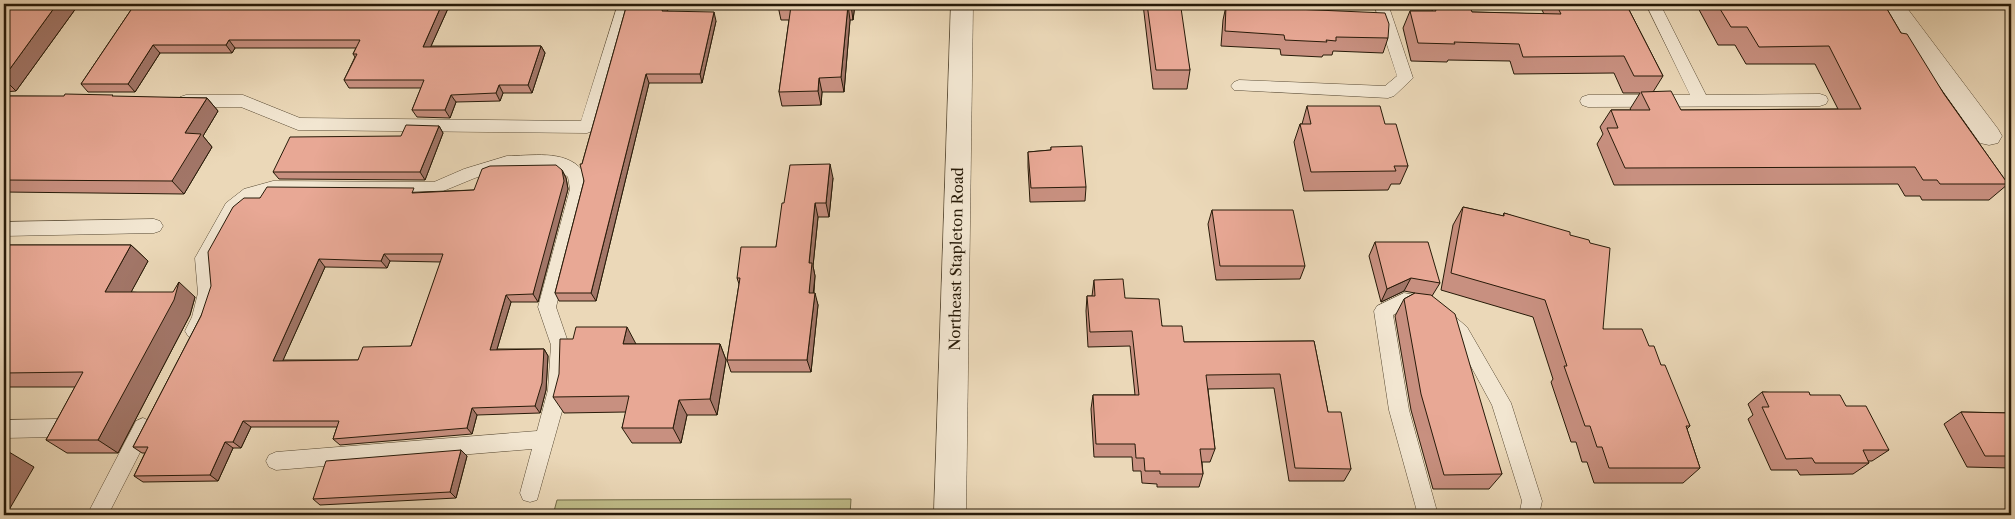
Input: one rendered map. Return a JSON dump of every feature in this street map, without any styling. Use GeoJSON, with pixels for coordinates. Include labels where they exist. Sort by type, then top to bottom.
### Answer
{"type":"FeatureCollection","features":[{"type":"Feature","properties":{"kind":"street","name":"Northeast Stapleton Road"},"geometry":{"type":"LineString","coordinates":[[950,515],[962,4]]}},
{"type":"Feature","properties":{"kind":"street"},"geometry":{"type":"LineString","coordinates":[[1892,4],[1989,136]]}},
{"type":"Feature","properties":{"kind":"lane"},"geometry":{"type":"LineString","coordinates":[[174,101],[243,101],[298,124],[587,127],[625,4]]}},
{"type":"Feature","properties":{"kind":"lane"},"geometry":{"type":"LineString","coordinates":[[1239,86],[1388,92],[1405,78],[1381,4]]}},
{"type":"Feature","properties":{"kind":"lane"},"geometry":{"type":"LineString","coordinates":[[1653,4],[1702,101]]}},
{"type":"Feature","properties":{"kind":"lane"},"geometry":{"type":"LineString","coordinates":[[1588,101],[1820,100]]}},
{"type":"Feature","properties":{"kind":"lane"},"geometry":{"type":"LineString","coordinates":[[188,343],[202,317],[207,293],[204,258],[232,208],[250,194],[273,187],[436,188],[470,173],[507,162],[563,164],[576,174],[578,189],[546,307],[560,345],[558,390],[530,493]]}},
{"type":"Feature","properties":{"kind":"lane"},"geometry":{"type":"LineString","coordinates":[[4,229],[154,226]]}},
{"type":"Feature","properties":{"kind":"lane"},"geometry":{"type":"LineString","coordinates":[[1428,515],[1399,410],[1384,311],[1404,300],[1427,303],[1461,332],[1501,403],[1532,501],[1529,515]]}},
{"type":"Feature","properties":{"kind":"lane"},"geometry":{"type":"LineString","coordinates":[[97,515],[152,412]]}},
{"type":"Feature","properties":{"kind":"lane"},"geometry":{"type":"LineString","coordinates":[[4,429],[58,428]]}},
{"type":"Feature","properties":{"kind":"lane"},"geometry":{"type":"LineString","coordinates":[[276,461],[545,439]]}},
{"type":"Feature","properties":{"kind":"shaded area"},"geometry":{"type":"Polygon","coordinates":[[[851,499],[850,515],[553,515],[557,500],[851,499]]]}},
{"type":"Feature","properties":{"kind":"building"},"geometry":{"type":"Polygon","coordinates":[[[57,4],[4,77],[4,5],[57,4]]]}},
{"type":"Feature","properties":{"kind":"building"},"geometry":{"type":"Polygon","coordinates":[[[135,4],[442,4],[423,47],[541,46],[528,85],[499,85],[496,93],[451,95],[445,110],[412,110],[424,80],[344,80],[357,54],[353,54],[360,40],[229,40],[226,45],[153,45],[128,84],[81,84],[135,4]]]}},
{"type":"Feature","properties":{"kind":"building"},"geometry":{"type":"Polygon","coordinates":[[[627,4],[664,4],[662,11],[714,12],[700,74],[646,74],[591,293],[555,293],[584,181],[580,164],[582,164],[627,4]]]}},
{"type":"Feature","properties":{"kind":"building"},"geometry":{"type":"Polygon","coordinates":[[[778,4],[851,4],[848,5],[841,77],[819,78],[818,91],[779,92],[791,6],[778,6],[778,4]]]}},
{"type":"Feature","properties":{"kind":"building"},"geometry":{"type":"Polygon","coordinates":[[[1147,4],[1176,4],[1177,8],[1181,8],[1190,70],[1156,70],[1147,4]]]}},
{"type":"Feature","properties":{"kind":"building"},"geometry":{"type":"Polygon","coordinates":[[[1556,4],[1626,4],[1663,76],[1634,76],[1624,56],[1523,57],[1519,44],[1418,43],[1410,11],[1436,11],[1434,6],[1470,7],[1472,12],[1561,14],[1556,4]]]}},
{"type":"Feature","properties":{"kind":"building"},"geometry":{"type":"Polygon","coordinates":[[[1717,4],[1884,4],[1901,33],[1907,34],[1944,94],[2008,184],[1940,184],[1937,180],[1923,180],[1915,167],[1625,168],[1607,128],[1618,128],[1611,110],[1650,110],[1641,92],[1671,91],[1681,110],[1861,109],[1829,46],[1759,47],[1747,27],[1731,27],[1717,4]]]}},
{"type":"Feature","properties":{"kind":"building"},"geometry":{"type":"Polygon","coordinates":[[[1226,6],[1385,13],[1389,24],[1388,38],[1336,37],[1336,41],[1326,40],[1327,42],[1285,40],[1284,35],[1225,31],[1226,6]]]}},
{"type":"Feature","properties":{"kind":"building"},"geometry":{"type":"Polygon","coordinates":[[[65,94],[207,98],[185,133],[201,134],[172,181],[4,180],[4,96],[64,96],[65,94]]]}},
{"type":"Feature","properties":{"kind":"building"},"geometry":{"type":"Polygon","coordinates":[[[1307,106],[1380,106],[1385,124],[1396,124],[1408,166],[1394,166],[1396,171],[1311,172],[1300,124],[1311,124],[1307,106]]]}},
{"type":"Feature","properties":{"kind":"building"},"geometry":{"type":"Polygon","coordinates":[[[406,125],[439,126],[420,172],[273,172],[290,137],[401,136],[406,125]]]}},
{"type":"Feature","properties":{"kind":"building"},"geometry":{"type":"Polygon","coordinates":[[[1082,146],[1086,187],[1031,188],[1028,152],[1051,150],[1051,147],[1082,146]]]}},
{"type":"Feature","properties":{"kind":"building"},"geometry":{"type":"Polygon","coordinates":[[[830,164],[826,203],[815,203],[809,263],[812,263],[809,293],[815,293],[807,360],[727,360],[740,278],[737,278],[741,247],[776,247],[790,165],[830,164]]]}},
{"type":"Feature","properties":{"kind":"building"},"geometry":{"type":"Polygon","coordinates":[[[556,165],[562,170],[564,181],[533,294],[506,295],[490,350],[544,349],[542,383],[535,406],[472,408],[467,428],[333,439],[339,421],[243,421],[233,442],[225,442],[210,475],[134,476],[148,447],[133,447],[201,316],[211,286],[208,252],[233,207],[244,198],[260,198],[267,187],[414,188],[412,193],[474,190],[482,169],[490,166],[556,165]],[[384,254],[381,261],[319,259],[273,361],[358,360],[363,347],[411,346],[443,254],[384,254]]]}},
{"type":"Feature","properties":{"kind":"building"},"geometry":{"type":"Polygon","coordinates":[[[1463,207],[1504,216],[1504,213],[1570,232],[1570,235],[1589,240],[1590,243],[1610,248],[1603,329],[1642,329],[1649,346],[1654,346],[1661,365],[1665,365],[1690,426],[1686,426],[1700,468],[1609,468],[1602,447],[1597,447],[1590,426],[1585,426],[1564,366],[1567,366],[1545,300],[1451,273],[1463,207]]]}},
{"type":"Feature","properties":{"kind":"building"},"geometry":{"type":"Polygon","coordinates":[[[1212,210],[1293,210],[1305,266],[1220,266],[1212,210]]]}},
{"type":"Feature","properties":{"kind":"building"},"geometry":{"type":"Polygon","coordinates":[[[1375,242],[1428,242],[1440,283],[1411,278],[1387,289],[1375,242]]]}},
{"type":"Feature","properties":{"kind":"building"},"geometry":{"type":"Polygon","coordinates":[[[4,245],[131,245],[105,292],[173,292],[179,282],[174,300],[98,440],[46,440],[83,372],[4,373],[4,245]]]}},
{"type":"Feature","properties":{"kind":"building"},"geometry":{"type":"Polygon","coordinates":[[[1123,279],[1125,298],[1159,299],[1162,326],[1182,326],[1184,342],[1314,341],[1328,412],[1341,412],[1351,469],[1295,468],[1280,374],[1206,375],[1215,449],[1200,449],[1203,474],[1160,474],[1160,471],[1145,471],[1144,458],[1136,458],[1135,444],[1096,444],[1093,395],[1139,395],[1132,331],[1090,332],[1087,296],[1095,296],[1094,280],[1123,279]]]}},
{"type":"Feature","properties":{"kind":"building"},"geometry":{"type":"Polygon","coordinates":[[[1415,293],[1431,295],[1455,314],[1502,474],[1444,475],[1421,394],[1404,299],[1415,293]]]}},
{"type":"Feature","properties":{"kind":"building"},"geometry":{"type":"Polygon","coordinates":[[[576,327],[627,327],[623,344],[720,344],[710,399],[679,400],[673,428],[622,428],[629,396],[553,397],[559,374],[560,339],[573,339],[576,327]]]}},
{"type":"Feature","properties":{"kind":"building"},"geometry":{"type":"Polygon","coordinates":[[[1762,392],[1809,392],[1810,395],[1840,395],[1846,406],[1866,406],[1889,450],[1863,450],[1869,463],[1815,463],[1812,458],[1786,459],[1762,407],[1769,407],[1762,392]]]}},
{"type":"Feature","properties":{"kind":"building"},"geometry":{"type":"Polygon","coordinates":[[[1961,412],[2011,413],[2011,456],[1985,456],[1961,412]]]}},
{"type":"Feature","properties":{"kind":"building"},"geometry":{"type":"Polygon","coordinates":[[[461,450],[450,492],[313,499],[326,461],[461,450]]]}},
{"type":"Feature","properties":{"kind":"building"},"geometry":{"type":"Polygon","coordinates":[[[4,452],[9,452],[4,461],[4,452]]]}}]}
